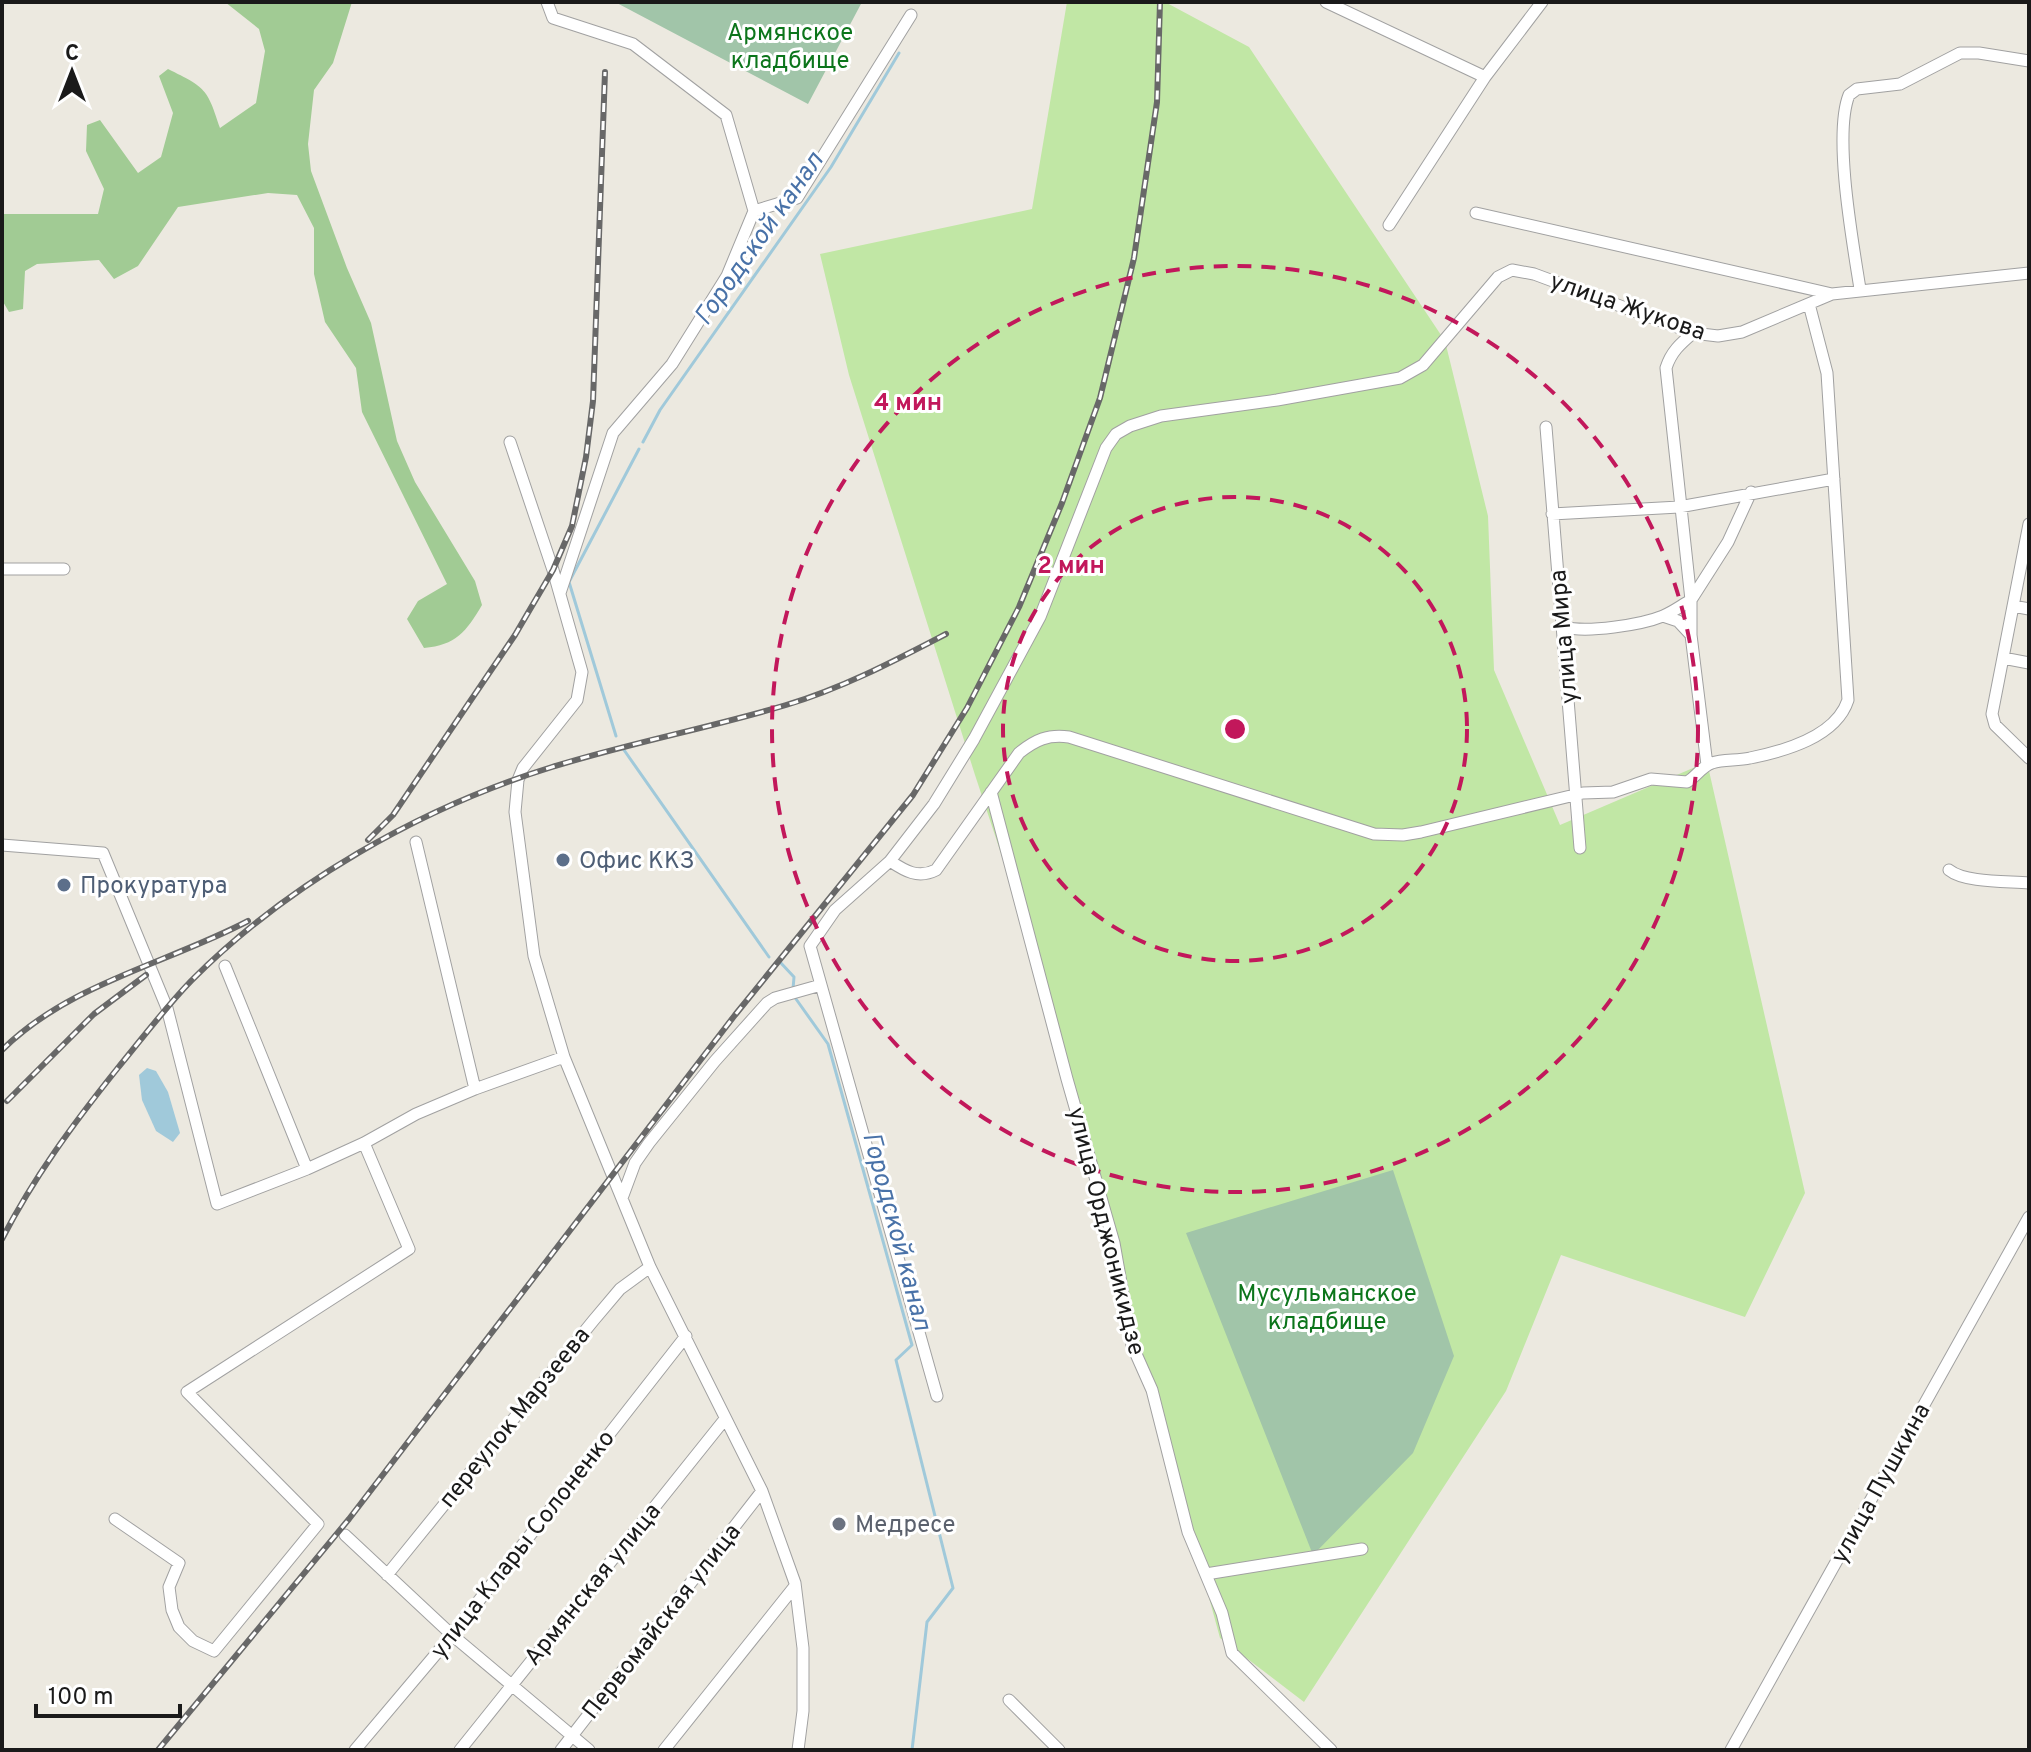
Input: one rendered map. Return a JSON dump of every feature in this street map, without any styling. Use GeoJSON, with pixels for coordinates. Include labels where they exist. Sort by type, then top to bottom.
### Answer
{"type":"FeatureCollection","features":[{"type":"Feature","properties":{"kind":"street"},"geometry":{"type":"LineString","coordinates":[[547,2],[553,18],[633,44],[726,115],[754,211],[727,276],[672,364],[613,433],[560,593]]}},
{"type":"Feature","properties":{"kind":"street"},"geometry":{"type":"LineString","coordinates":[[1326,2],[1485,77]]}},
{"type":"Feature","properties":{"kind":"street"},"geometry":{"type":"LineString","coordinates":[[1389,225],[1485,77],[1542,2]]}},
{"type":"Feature","properties":{"kind":"street"},"geometry":{"type":"LineString","coordinates":[[754,211],[797,198],[911,15]]}},
{"type":"Feature","properties":{"kind":"street"},"geometry":{"type":"LineString","coordinates":[[1860,289],[1847,196],[1843,128],[1849,95],[1857,89],[1900,84],[1960,53],[2029,61]]}},
{"type":"Feature","properties":{"kind":"street","name":"улица Жукова"},"geometry":{"type":"LineString","coordinates":[[1476,213],[1832,294]]}},
{"type":"Feature","properties":{"kind":"street","name":"улица Жукова"},"geometry":{"type":"LineString","coordinates":[[890,861],[934,804],[974,739],[1040,617],[1106,448],[1116,434],[1130,426],[1161,416],[1277,400],[1400,378],[1423,365],[1498,277],[1512,270],[1534,274],[1693,333],[1718,336],[1742,332],[1832,294],[2029,273]]}},
{"type":"Feature","properties":{"kind":"street"},"geometry":{"type":"LineString","coordinates":[[937,1396],[810,946],[835,910],[890,861],[906,872],[917,875],[936,870],[1019,753],[1031,743],[1057,735],[1374,834],[1403,835],[1576,795],[1613,792],[1651,779],[1687,782],[1707,765],[1780,751],[1836,723],[1844,713],[1848,700],[1834,479],[1827,373],[1809,304]]}},
{"type":"Feature","properties":{"kind":"street"},"geometry":{"type":"LineString","coordinates":[[1693,333],[1669,357],[1666,368],[1691,600],[1691,635],[1707,765]]}},
{"type":"Feature","properties":{"kind":"street","name":"улица Мира"},"geometry":{"type":"LineString","coordinates":[[1546,427],[1580,848]]}},
{"type":"Feature","properties":{"kind":"street"},"geometry":{"type":"LineString","coordinates":[[510,442],[560,593],[582,672],[577,700],[523,768],[518,780],[515,812],[534,956],[564,1057],[650,1267],[762,1491],[795,1586],[803,1648],[803,1711],[798,1750]]}},
{"type":"Feature","properties":{"kind":"street"},"geometry":{"type":"LineString","coordinates":[[1552,514],[1679,507],[1834,479]]}},
{"type":"Feature","properties":{"kind":"street"},"geometry":{"type":"LineString","coordinates":[[1564,627],[1575,630],[1601,629],[1663,616],[1691,600],[1728,542],[1751,492]]}},
{"type":"Feature","properties":{"kind":"street"},"geometry":{"type":"LineString","coordinates":[[2029,524],[1992,720],[2029,758]]}},
{"type":"Feature","properties":{"kind":"street"},"geometry":{"type":"LineString","coordinates":[[2,569],[64,569]]}},
{"type":"Feature","properties":{"kind":"street"},"geometry":{"type":"LineString","coordinates":[[2013,606],[2029,609]]}},
{"type":"Feature","properties":{"kind":"street"},"geometry":{"type":"LineString","coordinates":[[1663,616],[1678,621],[1691,635]]}},
{"type":"Feature","properties":{"kind":"street"},"geometry":{"type":"LineString","coordinates":[[2003,658],[2029,663]]}},
{"type":"Feature","properties":{"kind":"street","name":"улица Орджоникидзе"},"geometry":{"type":"LineString","coordinates":[[991,792],[1114,1243],[1132,1345],[1152,1390],[1188,1532],[1222,1613],[1232,1653],[1331,1750]]}},
{"type":"Feature","properties":{"kind":"street"},"geometry":{"type":"LineString","coordinates":[[416,842],[475,1089]]}},
{"type":"Feature","properties":{"kind":"street"},"geometry":{"type":"LineString","coordinates":[[2,845],[103,853],[167,1008],[217,1204],[307,1169],[364,1143],[416,1114],[475,1089],[564,1057]]}},
{"type":"Feature","properties":{"kind":"street"},"geometry":{"type":"LineString","coordinates":[[1949,870],[1955,875],[1967,877],[2029,883]]}},
{"type":"Feature","properties":{"kind":"street"},"geometry":{"type":"LineString","coordinates":[[225,966],[307,1169]]}},
{"type":"Feature","properties":{"kind":"street"},"geometry":{"type":"LineString","coordinates":[[622,1198],[635,1163],[649,1143],[767,1003],[821,985]]}},
{"type":"Feature","properties":{"kind":"street"},"geometry":{"type":"LineString","coordinates":[[115,1519],[179,1563],[169,1587],[172,1610],[179,1627],[193,1641],[214,1651],[318,1524],[187,1392],[409,1249],[364,1143]]}},
{"type":"Feature","properties":{"kind":"street","name":"улица Пушкина"},"geometry":{"type":"LineString","coordinates":[[1731,1750],[2029,1217]]}},
{"type":"Feature","properties":{"kind":"street","name":"переулок Марзеева"},"geometry":{"type":"LineString","coordinates":[[387,1575],[620,1289],[650,1267]]}},
{"type":"Feature","properties":{"kind":"street","name":"улица Клары Солоненко"},"geometry":{"type":"LineString","coordinates":[[355,1750],[452,1635],[686,1336]]}},
{"type":"Feature","properties":{"kind":"street","name":"Армянская улица"},"geometry":{"type":"LineString","coordinates":[[460,1750],[725,1419]]}},
{"type":"Feature","properties":{"kind":"street","name":"Первомайская улица"},"geometry":{"type":"LineString","coordinates":[[561,1750],[762,1491]]}},
{"type":"Feature","properties":{"kind":"street"},"geometry":{"type":"LineString","coordinates":[[345,1535],[452,1635],[589,1750]]}},
{"type":"Feature","properties":{"kind":"street"},"geometry":{"type":"LineString","coordinates":[[1206,1574],[1362,1549]]}},
{"type":"Feature","properties":{"kind":"street"},"geometry":{"type":"LineString","coordinates":[[664,1750],[795,1586]]}},
{"type":"Feature","properties":{"kind":"street"},"geometry":{"type":"LineString","coordinates":[[1009,1700],[1059,1750]]}},
{"type":"Feature","properties":{"kind":"green space"},"geometry":{"type":"Polygon","coordinates":[[[225,2],[352,2],[333,63],[314,90],[308,144],[311,171],[371,323],[397,441],[415,482],[475,581],[482,605],[465,630],[444,644],[424,648],[407,619],[418,601],[447,584],[362,412],[356,368],[325,322],[314,274],[314,228],[297,195],[268,193],[178,207],[138,266],[114,279],[99,260],[37,264],[25,271],[23,309],[9,312],[2,300],[2,214],[98,214],[104,189],[86,151],[87,125],[100,120],[138,173],[161,157],[173,113],[159,76],[168,69],[198,85],[208,97],[220,128],[256,103],[265,51],[259,29],[225,2]]]}},
{"type":"Feature","properties":{"kind":"green space","name":"Армянское кладбище"},"geometry":{"type":"Polygon","coordinates":[[[615,2],[862,2],[808,104],[615,2]]]}},
{"type":"Feature","properties":{"kind":"green space"},"geometry":{"type":"Polygon","coordinates":[[[1067,2],[1165,2],[1249,47],[1445,341],[1488,516],[1494,670],[1560,825],[1707,762],[1805,1193],[1745,1317],[1561,1255],[1506,1391],[1304,1702],[1220,1638],[1032,947],[849,375],[820,254],[1032,209],[1067,2]]]}},
{"type":"Feature","properties":{"kind":"green space","name":"Мусульманское кладбище"},"geometry":{"type":"Polygon","coordinates":[[[1393,1170],[1454,1356],[1413,1453],[1313,1555],[1186,1233],[1393,1170]]]}},
{"type":"Feature","properties":{"kind":"water"},"geometry":{"type":"Polygon","coordinates":[[[147,1068],[156,1071],[168,1092],[180,1133],[173,1142],[156,1131],[142,1100],[139,1075],[147,1068]]]}},
{"type":"Feature","properties":{"kind":"waterway","name":"Городской канал"},"geometry":{"type":"LineString","coordinates":[[643,442],[660,410],[831,167],[899,53]]}},
{"type":"Feature","properties":{"kind":"waterway","name":"Городской канал"},"geometry":{"type":"LineString","coordinates":[[616,736],[569,582],[639,449]]}},
{"type":"Feature","properties":{"kind":"waterway","name":"Городской канал"},"geometry":{"type":"LineString","coordinates":[[624,750],[769,957]]}},
{"type":"Feature","properties":{"kind":"waterway","name":"Городской канал"},"geometry":{"type":"LineString","coordinates":[[780,962],[794,977],[793,989]]}},
{"type":"Feature","properties":{"kind":"waterway","name":"Городской канал"},"geometry":{"type":"LineString","coordinates":[[796,999],[828,1044],[912,1345],[896,1360],[953,1588],[927,1622],[912,1750]]}},
{"type":"Feature","properties":{"kind":"railway"},"geometry":{"type":"LineString","coordinates":[[158,1750],[349,1519],[735,1015],[913,795],[967,708],[1019,607],[1062,503],[1100,398],[1134,258],[1157,102],[1160,2]]}},
{"type":"Feature","properties":{"kind":"railway"},"geometry":{"type":"LineString","coordinates":[[368,840],[393,815],[515,635],[553,570],[572,526],[593,401],[605,72]]}},
{"type":"Feature","properties":{"kind":"railway"},"geometry":{"type":"LineString","coordinates":[[2,1239],[27,1194],[70,1131],[171,1002],[229,946],[313,881],[406,827],[503,784],[581,758],[757,713],[828,691],[946,634]]}},
{"type":"Feature","properties":{"kind":"railway"},"geometry":{"type":"LineString","coordinates":[[2,1050],[29,1027],[88,991],[248,921]]}},
{"type":"Feature","properties":{"kind":"railway"},"geometry":{"type":"LineString","coordinates":[[7,1101],[94,1014],[146,975]]}},
{"type":"Feature","properties":{"kind":"place","name":"Офис ККЗ"},"geometry":{"type":"Point","coordinates":[563,860]}},
{"type":"Feature","properties":{"kind":"place","name":"Прокуратура"},"geometry":{"type":"Point","coordinates":[64,885]}},
{"type":"Feature","properties":{"kind":"place","name":"Медресе"},"geometry":{"type":"Point","coordinates":[839,1524]}}]}
